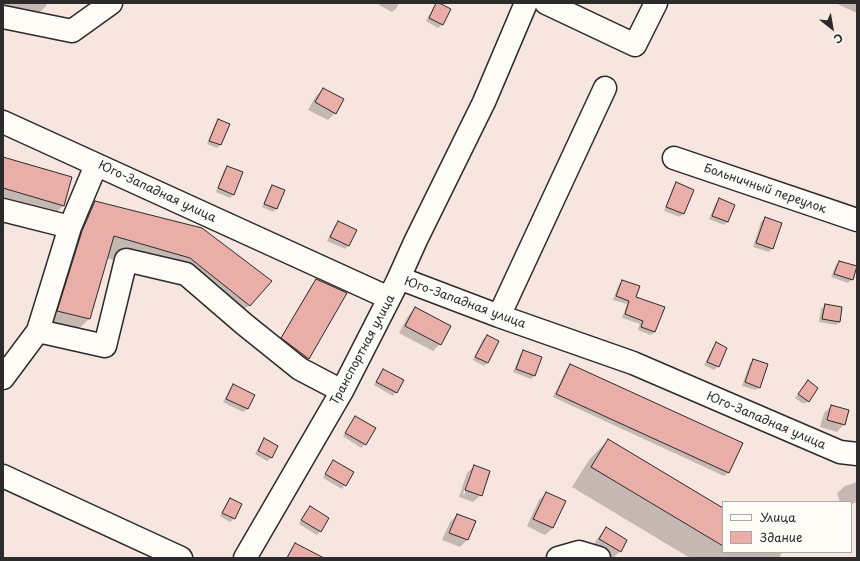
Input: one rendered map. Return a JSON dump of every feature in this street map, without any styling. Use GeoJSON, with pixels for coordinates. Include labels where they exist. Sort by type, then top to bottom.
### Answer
{"type":"FeatureCollection","features":[{"type":"Feature","properties":{"kind":"street"},"geometry":{"type":"LineString","coordinates":[[3,17],[72,30],[111,3]]}},
{"type":"Feature","properties":{"kind":"street"},"geometry":{"type":"LineString","coordinates":[[529,4],[636,46],[656,3]]}},
{"type":"Feature","properties":{"kind":"street","name":"Транспортная улица"},"geometry":{"type":"LineString","coordinates":[[245,558],[342,390],[399,278],[416,240],[484,102],[529,4]]}},
{"type":"Feature","properties":{"kind":"street"},"geometry":{"type":"LineString","coordinates":[[499,316],[605,88]]}},
{"type":"Feature","properties":{"kind":"street","name":"Юго-Западная улица"},"geometry":{"type":"LineString","coordinates":[[3,122],[389,298]]}},
{"type":"Feature","properties":{"kind":"street","name":"Больничный переулок"},"geometry":{"type":"LineString","coordinates":[[674,158],[857,220]]}},
{"type":"Feature","properties":{"kind":"street"},"geometry":{"type":"LineString","coordinates":[[5,370],[38,332],[70,227],[96,165]]}},
{"type":"Feature","properties":{"kind":"street"},"geometry":{"type":"LineString","coordinates":[[3,210],[70,227]]}},
{"type":"Feature","properties":{"kind":"street"},"geometry":{"type":"LineString","coordinates":[[38,332],[104,346],[126,260],[186,274],[244,324],[300,369],[342,390]]}},
{"type":"Feature","properties":{"kind":"street","name":"Юго-Западная улица"},"geometry":{"type":"LineString","coordinates":[[399,278],[499,316],[633,363],[840,452],[857,454]]}},
{"type":"Feature","properties":{"kind":"street"},"geometry":{"type":"LineString","coordinates":[[3,476],[181,558]]}},
{"type":"Feature","properties":{"kind":"street"},"geometry":{"type":"LineString","coordinates":[[558,558],[579,552],[599,558]]}},
{"type":"Feature","properties":{"kind":"building"},"geometry":{"type":"Polygon","coordinates":[[[436,3],[451,9],[443,25],[429,18],[436,3]]]}},
{"type":"Feature","properties":{"kind":"building"},"geometry":{"type":"Polygon","coordinates":[[[323,88],[344,99],[336,114],[315,102],[323,88]]]}},
{"type":"Feature","properties":{"kind":"building"},"geometry":{"type":"Polygon","coordinates":[[[218,119],[230,124],[221,145],[209,141],[218,119]]]}},
{"type":"Feature","properties":{"kind":"building"},"geometry":{"type":"Polygon","coordinates":[[[3,157],[72,177],[64,206],[3,188],[3,157]]]}},
{"type":"Feature","properties":{"kind":"building"},"geometry":{"type":"Polygon","coordinates":[[[227,166],[243,172],[234,195],[218,188],[227,166]]]}},
{"type":"Feature","properties":{"kind":"building"},"geometry":{"type":"Polygon","coordinates":[[[676,182],[694,190],[684,214],[666,207],[676,182]]]}},
{"type":"Feature","properties":{"kind":"building"},"geometry":{"type":"Polygon","coordinates":[[[272,185],[285,190],[277,209],[264,204],[272,185]]]}},
{"type":"Feature","properties":{"kind":"building"},"geometry":{"type":"Polygon","coordinates":[[[719,198],[735,205],[728,222],[712,216],[719,198]]]}},
{"type":"Feature","properties":{"kind":"building"},"geometry":{"type":"Polygon","coordinates":[[[95,201],[202,228],[272,281],[250,306],[190,258],[114,236],[90,319],[57,311],[82,231],[95,201]]]}},
{"type":"Feature","properties":{"kind":"building"},"geometry":{"type":"Polygon","coordinates":[[[765,217],[782,223],[773,249],[756,243],[765,217]]]}},
{"type":"Feature","properties":{"kind":"building"},"geometry":{"type":"Polygon","coordinates":[[[338,221],[357,230],[349,246],[330,237],[338,221]]]}},
{"type":"Feature","properties":{"kind":"building"},"geometry":{"type":"Polygon","coordinates":[[[839,261],[857,266],[853,280],[834,274],[839,261]]]}},
{"type":"Feature","properties":{"kind":"building"},"geometry":{"type":"Polygon","coordinates":[[[316,279],[347,293],[309,359],[281,338],[316,279]]]}},
{"type":"Feature","properties":{"kind":"building"},"geometry":{"type":"Polygon","coordinates":[[[622,280],[640,286],[636,297],[665,307],[655,332],[641,327],[643,321],[625,314],[629,301],[616,296],[622,280]]]}},
{"type":"Feature","properties":{"kind":"building"},"geometry":{"type":"Polygon","coordinates":[[[825,304],[842,307],[840,322],[822,319],[825,304]]]}},
{"type":"Feature","properties":{"kind":"building"},"geometry":{"type":"Polygon","coordinates":[[[415,307],[451,326],[441,345],[405,326],[415,307]]]}},
{"type":"Feature","properties":{"kind":"building"},"geometry":{"type":"Polygon","coordinates":[[[487,335],[499,341],[488,363],[475,357],[487,335]]]}},
{"type":"Feature","properties":{"kind":"building"},"geometry":{"type":"Polygon","coordinates":[[[716,342],[727,348],[719,367],[707,362],[716,342]]]}},
{"type":"Feature","properties":{"kind":"building"},"geometry":{"type":"Polygon","coordinates":[[[523,350],[542,357],[535,376],[516,369],[523,350]]]}},
{"type":"Feature","properties":{"kind":"building"},"geometry":{"type":"Polygon","coordinates":[[[753,359],[768,364],[760,388],[745,382],[753,359]]]}},
{"type":"Feature","properties":{"kind":"building"},"geometry":{"type":"Polygon","coordinates":[[[570,364],[743,443],[729,473],[556,394],[570,364]]]}},
{"type":"Feature","properties":{"kind":"building"},"geometry":{"type":"Polygon","coordinates":[[[383,369],[404,380],[397,393],[376,382],[383,369]]]}},
{"type":"Feature","properties":{"kind":"building"},"geometry":{"type":"Polygon","coordinates":[[[808,380],[818,388],[809,402],[798,394],[808,380]]]}},
{"type":"Feature","properties":{"kind":"building"},"geometry":{"type":"Polygon","coordinates":[[[233,384],[255,395],[248,409],[226,399],[233,384]]]}},
{"type":"Feature","properties":{"kind":"building"},"geometry":{"type":"Polygon","coordinates":[[[831,405],[849,410],[845,425],[827,420],[831,405]]]}},
{"type":"Feature","properties":{"kind":"building"},"geometry":{"type":"Polygon","coordinates":[[[355,416],[376,428],[366,445],[345,433],[355,416]]]}},
{"type":"Feature","properties":{"kind":"building"},"geometry":{"type":"Polygon","coordinates":[[[264,438],[278,446],[272,458],[258,451],[264,438]]]}},
{"type":"Feature","properties":{"kind":"building"},"geometry":{"type":"Polygon","coordinates":[[[608,439],[722,507],[722,545],[591,467],[608,439]]]}},
{"type":"Feature","properties":{"kind":"building"},"geometry":{"type":"Polygon","coordinates":[[[333,460],[354,472],[346,486],[325,474],[333,460]]]}},
{"type":"Feature","properties":{"kind":"building"},"geometry":{"type":"Polygon","coordinates":[[[474,465],[490,471],[482,496],[465,490],[474,465]]]}},
{"type":"Feature","properties":{"kind":"building"},"geometry":{"type":"Polygon","coordinates":[[[546,492],[566,501],[553,528],[533,519],[546,492]]]}},
{"type":"Feature","properties":{"kind":"building"},"geometry":{"type":"Polygon","coordinates":[[[230,498],[242,504],[235,519],[222,513],[230,498]]]}},
{"type":"Feature","properties":{"kind":"building"},"geometry":{"type":"Polygon","coordinates":[[[310,506],[329,518],[321,532],[301,520],[310,506]]]}},
{"type":"Feature","properties":{"kind":"building"},"geometry":{"type":"Polygon","coordinates":[[[457,514],[476,521],[468,540],[449,533],[457,514]]]}},
{"type":"Feature","properties":{"kind":"building"},"geometry":{"type":"Polygon","coordinates":[[[606,527],[627,540],[621,552],[599,539],[606,527]]]}},
{"type":"Feature","properties":{"kind":"building"},"geometry":{"type":"Polygon","coordinates":[[[295,543],[324,558],[287,558],[295,543]]]}}]}
